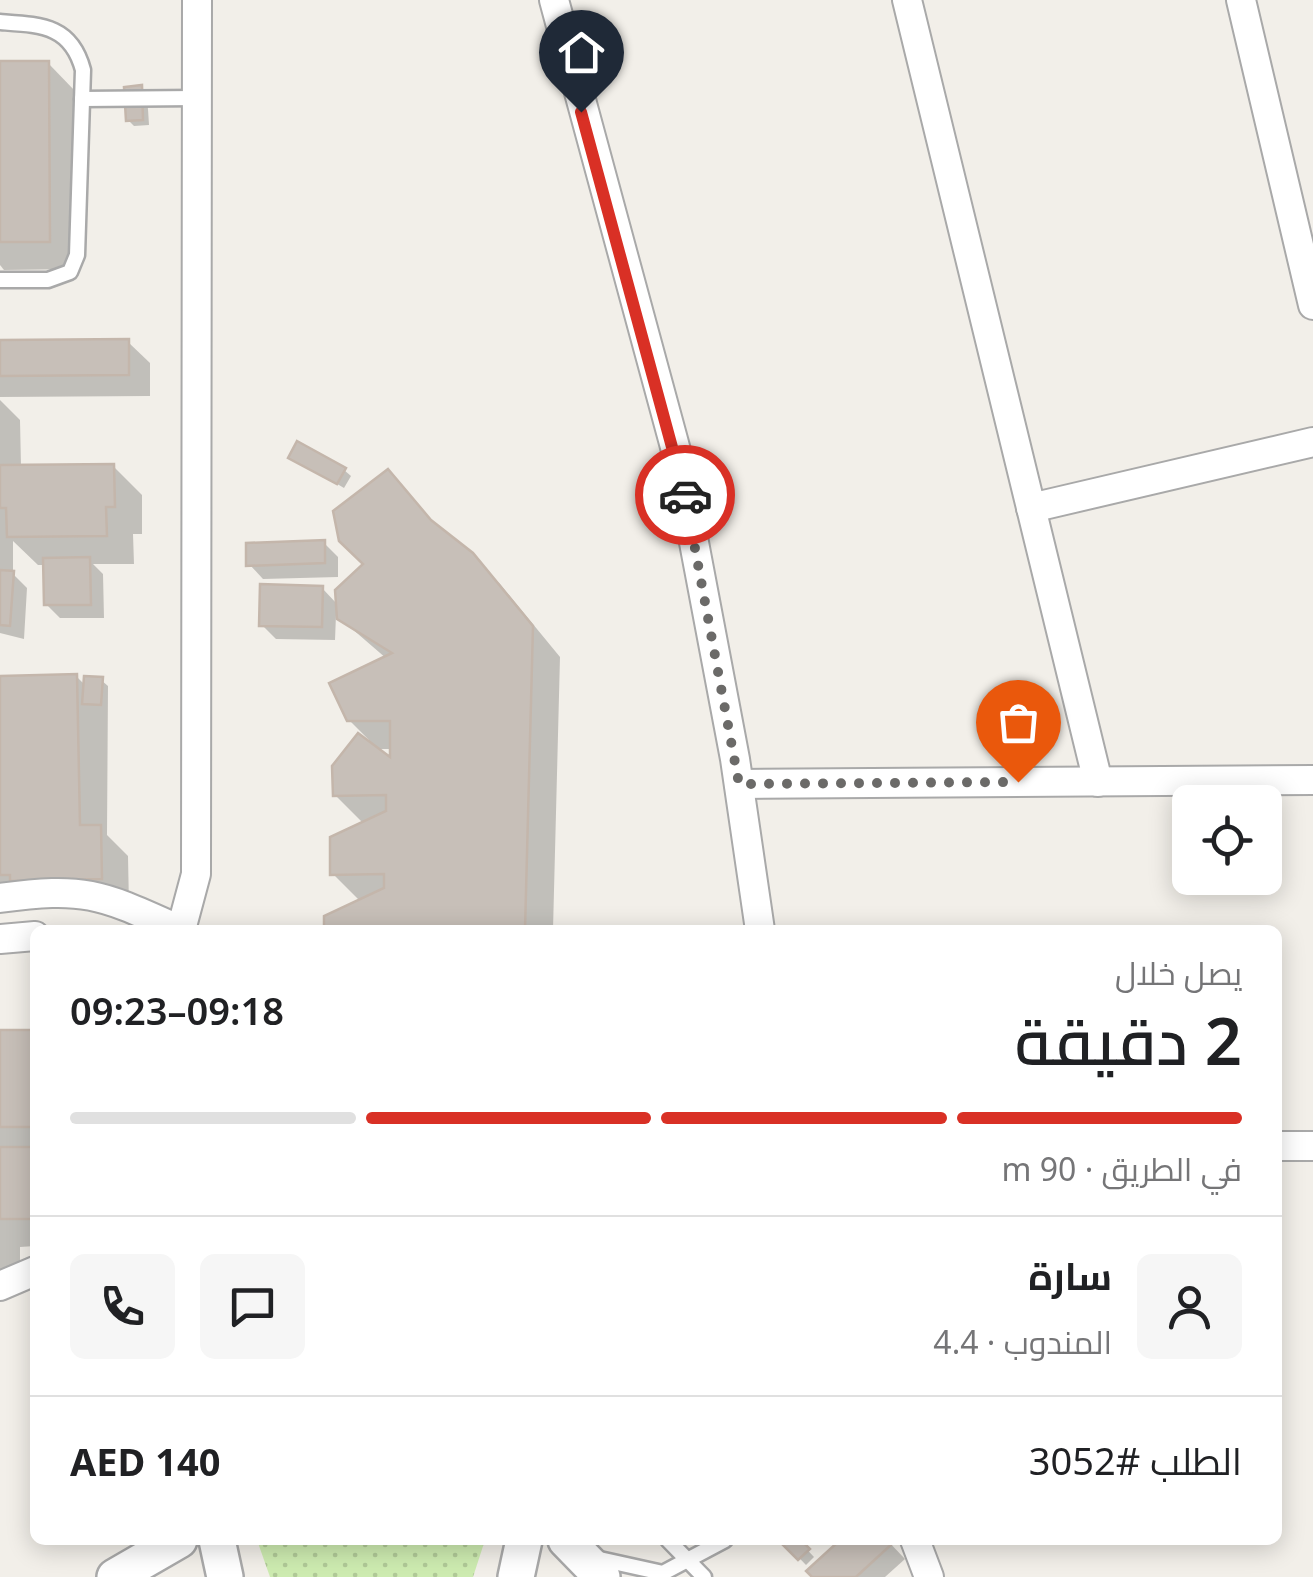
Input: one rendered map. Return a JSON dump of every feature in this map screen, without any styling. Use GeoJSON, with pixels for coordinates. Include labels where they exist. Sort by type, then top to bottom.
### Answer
{"type":"FeatureCollection","features":[{"type":"Feature","properties":{"kind":"street"},"geometry":{"type":"LineString","coordinates":[[182,925],[196,874],[197,0]]}},
{"type":"Feature","properties":{"kind":"street"},"geometry":{"type":"LineString","coordinates":[[554,0],[678,458],[739,784],[759,925]]}},
{"type":"Feature","properties":{"kind":"street"},"geometry":{"type":"LineString","coordinates":[[907,0],[1098,782]]}},
{"type":"Feature","properties":{"kind":"street"},"geometry":{"type":"LineString","coordinates":[[1241,0],[1313,304]]}},
{"type":"Feature","properties":{"kind":"street"},"geometry":{"type":"LineString","coordinates":[[1031,508],[1313,442]]}},
{"type":"Feature","properties":{"kind":"street"},"geometry":{"type":"LineString","coordinates":[[739,784],[1313,780]]}},
{"type":"Feature","properties":{"kind":"street"},"geometry":{"type":"LineString","coordinates":[[0,898],[61,889],[105,896],[170,925]]}},
{"type":"Feature","properties":{"kind":"street"},"geometry":{"type":"LineString","coordinates":[[0,938],[30,936]]}},
{"type":"Feature","properties":{"kind":"street"},"geometry":{"type":"LineString","coordinates":[[1282,1146],[1312,1149]]}},
{"type":"Feature","properties":{"kind":"street"},"geometry":{"type":"LineString","coordinates":[[0,1270],[30,1261]]}},
{"type":"Feature","properties":{"kind":"street"},"geometry":{"type":"LineString","coordinates":[[0,1286],[30,1273]]}},
{"type":"Feature","properties":{"kind":"street"},"geometry":{"type":"LineString","coordinates":[[115,1577],[171,1545]]}},
{"type":"Feature","properties":{"kind":"street"},"geometry":{"type":"LineString","coordinates":[[218,1545],[225,1577]]}},
{"type":"Feature","properties":{"kind":"street"},"geometry":{"type":"LineString","coordinates":[[516,1577],[523,1545]]}},
{"type":"Feature","properties":{"kind":"street"},"geometry":{"type":"LineString","coordinates":[[917,1545],[929,1577]]}},
{"type":"Feature","properties":{"kind":"street"},"geometry":{"type":"LineString","coordinates":[[571,1546],[602,1577]]}},
{"type":"Feature","properties":{"kind":"lane"},"geometry":{"type":"LineString","coordinates":[[0,22],[38,25],[59,32],[77,47],[83,70],[77,255],[70,272],[48,280],[0,280]]}},
{"type":"Feature","properties":{"kind":"lane"},"geometry":{"type":"LineString","coordinates":[[82,99],[196,98]]}},
{"type":"Feature","properties":{"kind":"lane"},"geometry":{"type":"LineString","coordinates":[[673,1545],[704,1577]]}},
{"type":"Feature","properties":{"kind":"lane"},"geometry":{"type":"LineString","coordinates":[[571,1546],[626,1568],[662,1572],[716,1545]]}},
{"type":"Feature","properties":{"kind":"green space"},"geometry":{"type":"Polygon","coordinates":[[[259,1545],[483,1545],[473,1577],[270,1577],[259,1545]]]}},
{"type":"Feature","properties":{"kind":"building"},"geometry":{"type":"Polygon","coordinates":[[[0,61],[49,61],[50,242],[0,242],[0,61]]]}},
{"type":"Feature","properties":{"kind":"building"},"geometry":{"type":"Polygon","coordinates":[[[142,85],[143,120],[126,121],[124,87],[142,85]]]}},
{"type":"Feature","properties":{"kind":"building"},"geometry":{"type":"Polygon","coordinates":[[[129,339],[129,375],[0,376],[0,340],[129,339]]]}},
{"type":"Feature","properties":{"kind":"building"},"geometry":{"type":"Polygon","coordinates":[[[297,441],[346,468],[337,484],[288,458],[297,441]]]}},
{"type":"Feature","properties":{"kind":"building"},"geometry":{"type":"Polygon","coordinates":[[[114,464],[115,507],[106,507],[107,536],[7,537],[6,508],[0,508],[0,465],[114,464]]]}},
{"type":"Feature","properties":{"kind":"building"},"geometry":{"type":"Polygon","coordinates":[[[388,469],[431,520],[473,553],[533,626],[525,925],[324,925],[324,916],[384,888],[384,874],[330,875],[330,837],[386,811],[386,795],[333,796],[332,766],[358,733],[390,757],[390,721],[347,721],[329,683],[392,653],[337,619],[335,590],[363,564],[339,541],[333,511],[388,469]]]}},
{"type":"Feature","properties":{"kind":"building"},"geometry":{"type":"Polygon","coordinates":[[[325,540],[325,563],[246,566],[246,543],[325,540]]]}},
{"type":"Feature","properties":{"kind":"building"},"geometry":{"type":"Polygon","coordinates":[[[90,557],[91,605],[44,605],[43,558],[90,557]]]}},
{"type":"Feature","properties":{"kind":"building"},"geometry":{"type":"Polygon","coordinates":[[[0,570],[14,571],[10,626],[0,625],[0,570]]]}},
{"type":"Feature","properties":{"kind":"building"},"geometry":{"type":"Polygon","coordinates":[[[260,584],[323,586],[322,627],[259,626],[260,584]]]}},
{"type":"Feature","properties":{"kind":"building"},"geometry":{"type":"Polygon","coordinates":[[[77,674],[80,825],[101,825],[102,879],[10,881],[10,875],[0,875],[0,676],[77,674]]]}},
{"type":"Feature","properties":{"kind":"building"},"geometry":{"type":"Polygon","coordinates":[[[84,676],[103,677],[101,705],[82,704],[84,676]]]}},
{"type":"Feature","properties":{"kind":"building"},"geometry":{"type":"Polygon","coordinates":[[[0,1030],[30,1030],[30,1127],[0,1127],[0,1030]]]}},
{"type":"Feature","properties":{"kind":"building"},"geometry":{"type":"Polygon","coordinates":[[[0,1147],[30,1147],[30,1219],[0,1219],[0,1147]]]}},
{"type":"Feature","properties":{"kind":"building"},"geometry":{"type":"Polygon","coordinates":[[[783,1545],[806,1545],[810,1549],[798,1560],[783,1545]]]}},
{"type":"Feature","properties":{"kind":"building"},"geometry":{"type":"Polygon","coordinates":[[[835,1545],[891,1545],[856,1577],[812,1577],[806,1571],[835,1545]]]}},
{"type":"Feature","properties":{"kind":"way so far"},"geometry":{"type":"LineString","coordinates":[[685,495],[739,784],[1018,782]]}},
{"type":"Feature","properties":{"kind":"route"},"geometry":{"type":"LineString","coordinates":[[581,112],[685,495]]}}]}
